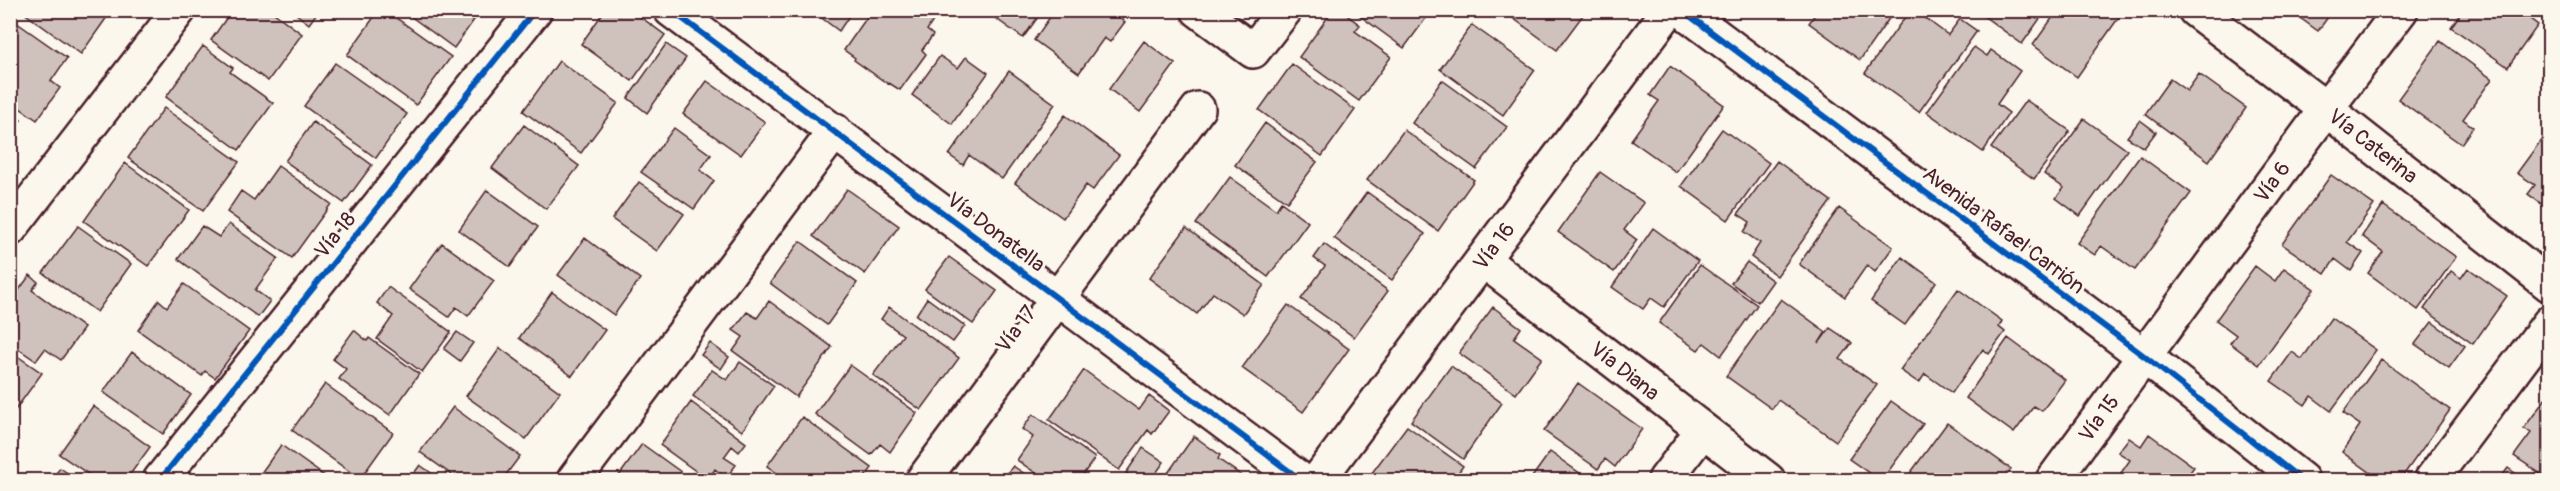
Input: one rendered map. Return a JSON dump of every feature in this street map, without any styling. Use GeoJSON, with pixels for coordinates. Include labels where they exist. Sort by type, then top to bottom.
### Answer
{"type":"FeatureCollection","features":[{"type":"Feature","properties":{"kind":"street"},"geometry":{"type":"LineString","coordinates":[[10,229],[179,10]]}},
{"type":"Feature","properties":{"kind":"street","name":"Vía 18"},"geometry":{"type":"LineString","coordinates":[[160,480],[535,10]]}},
{"type":"Feature","properties":{"kind":"street","name":"Vía Donatella"},"geometry":{"type":"LineString","coordinates":[[671,10],[1301,480]]}},
{"type":"Feature","properties":{"kind":"street"},"geometry":{"type":"LineString","coordinates":[[1198,10],[1253,51],[1285,10]]}},
{"type":"Feature","properties":{"kind":"street","name":"Vía 16"},"geometry":{"type":"LineString","coordinates":[[1318,480],[1669,10]]}},
{"type":"Feature","properties":{"kind":"street","name":"Avenida Rafael Carrión"},"geometry":{"type":"LineString","coordinates":[[1683,10],[2144,356],[2302,480]]}},
{"type":"Feature","properties":{"kind":"street","name":"Vía Caterina"},"geometry":{"type":"LineString","coordinates":[[2194,10],[2326,109],[2550,285]]}},
{"type":"Feature","properties":{"kind":"street","name":"Vía 6"},"geometry":{"type":"LineString","coordinates":[[2144,356],[2401,10]]}},
{"type":"Feature","properties":{"kind":"street","name":"Vía 17"},"geometry":{"type":"LineString","coordinates":[[923,480],[1198,109]]}},
{"type":"Feature","properties":{"kind":"street"},"geometry":{"type":"LineString","coordinates":[[574,480],[835,131]]}},
{"type":"Feature","properties":{"kind":"street","name":"Vía Diana"},"geometry":{"type":"LineString","coordinates":[[1483,260],[1768,480]]}},
{"type":"Feature","properties":{"kind":"street"},"geometry":{"type":"LineString","coordinates":[[2432,479],[2550,322]]}},
{"type":"Feature","properties":{"kind":"street","name":"Vía 15"},"geometry":{"type":"LineString","coordinates":[[2053,480],[2144,356]]}},
{"type":"Feature","properties":{"kind":"street"},"geometry":{"type":"LineString","coordinates":[[1665,480],[1702,431]]}},
{"type":"Feature","properties":{"kind":"building"},"geometry":{"type":"Polygon","coordinates":[[[20,10],[112,10],[81,54],[20,10]]]}},
{"type":"Feature","properties":{"kind":"building"},"geometry":{"type":"Polygon","coordinates":[[[232,10],[270,10],[302,34],[268,81],[211,40],[232,10]]]}},
{"type":"Feature","properties":{"kind":"building"},"geometry":{"type":"Polygon","coordinates":[[[291,10],[319,10],[309,24],[291,10]]]}},
{"type":"Feature","properties":{"kind":"building"},"geometry":{"type":"Polygon","coordinates":[[[379,10],[385,10],[451,57],[416,105],[347,55],[379,10]]]}},
{"type":"Feature","properties":{"kind":"building"},"geometry":{"type":"Polygon","coordinates":[[[402,10],[481,10],[454,48],[402,10]]]}},
{"type":"Feature","properties":{"kind":"building"},"geometry":{"type":"Polygon","coordinates":[[[605,10],[613,10],[620,15],[624,10],[631,10],[665,35],[632,81],[581,44],[605,10]]]}},
{"type":"Feature","properties":{"kind":"building"},"geometry":{"type":"Polygon","coordinates":[[[789,10],[803,10],[799,17],[789,10]]]}},
{"type":"Feature","properties":{"kind":"building"},"geometry":{"type":"Polygon","coordinates":[[[811,10],[853,10],[839,31],[811,10]]]}},
{"type":"Feature","properties":{"kind":"building"},"geometry":{"type":"Polygon","coordinates":[[[872,10],[939,12],[927,30],[933,35],[922,50],[926,54],[900,90],[854,60],[855,58],[844,50],[872,10]]]}},
{"type":"Feature","properties":{"kind":"building"},"geometry":{"type":"Polygon","coordinates":[[[984,10],[1043,10],[1023,38],[984,10]]]}},
{"type":"Feature","properties":{"kind":"building"},"geometry":{"type":"Polygon","coordinates":[[[1055,10],[1109,10],[1125,22],[1110,42],[1104,38],[1079,73],[1034,40],[1055,10]]]}},
{"type":"Feature","properties":{"kind":"building"},"geometry":{"type":"Polygon","coordinates":[[[1333,10],[1340,10],[1360,25],[1355,31],[1391,57],[1359,101],[1299,57],[1333,10]]]}},
{"type":"Feature","properties":{"kind":"building"},"geometry":{"type":"Polygon","coordinates":[[[1352,10],[1432,10],[1404,48],[1352,10]]]}},
{"type":"Feature","properties":{"kind":"building"},"geometry":{"type":"Polygon","coordinates":[[[1513,10],[1576,10],[1583,15],[1557,50],[1510,16],[1513,10]]]}},
{"type":"Feature","properties":{"kind":"building"},"geometry":{"type":"Polygon","coordinates":[[[1818,10],[1895,10],[1860,60],[1809,23],[1818,10]]]}},
{"type":"Feature","properties":{"kind":"building"},"geometry":{"type":"Polygon","coordinates":[[[1910,10],[1914,10],[1948,35],[1960,19],[1977,31],[1919,112],[1865,73],[1910,10]]]}},
{"type":"Feature","properties":{"kind":"building"},"geometry":{"type":"Polygon","coordinates":[[[1984,10],[2046,10],[2022,44],[1981,14],[1984,10]]]}},
{"type":"Feature","properties":{"kind":"building"},"geometry":{"type":"Polygon","coordinates":[[[2058,10],[2124,10],[2077,77],[2033,45],[2058,10]]]}},
{"type":"Feature","properties":{"kind":"building"},"geometry":{"type":"Polygon","coordinates":[[[2289,10],[2333,10],[2318,31],[2289,10]]]}},
{"type":"Feature","properties":{"kind":"building"},"geometry":{"type":"Polygon","coordinates":[[[2463,10],[2518,10],[2538,25],[2508,67],[2451,27],[2463,10]]]}},
{"type":"Feature","properties":{"kind":"building"},"geometry":{"type":"Polygon","coordinates":[[[10,18],[67,58],[51,81],[60,88],[37,120],[10,101],[10,18]]]}},
{"type":"Feature","properties":{"kind":"building"},"geometry":{"type":"Polygon","coordinates":[[[1472,25],[1535,70],[1503,115],[1440,69],[1472,25]]]}},
{"type":"Feature","properties":{"kind":"building"},"geometry":{"type":"Polygon","coordinates":[[[1144,41],[1175,64],[1140,112],[1109,89],[1144,41]]]}},
{"type":"Feature","properties":{"kind":"building"},"geometry":{"type":"Polygon","coordinates":[[[2440,41],[2492,79],[2463,119],[2473,127],[2461,144],[2398,99],[2440,41]]]}},
{"type":"Feature","properties":{"kind":"building"},"geometry":{"type":"Polygon","coordinates":[[[666,44],[686,58],[647,113],[628,98],[666,44]]]}},
{"type":"Feature","properties":{"kind":"building"},"geometry":{"type":"Polygon","coordinates":[[[203,46],[233,68],[230,72],[273,103],[239,150],[166,97],[203,46]]]}},
{"type":"Feature","properties":{"kind":"building"},"geometry":{"type":"Polygon","coordinates":[[[1974,47],[1987,56],[1991,50],[2020,71],[1997,104],[2009,113],[1983,152],[1927,112],[1974,47]]]}},
{"type":"Feature","properties":{"kind":"building"},"geometry":{"type":"Polygon","coordinates":[[[940,56],[958,68],[966,57],[988,73],[952,124],[912,95],[940,56]]]}},
{"type":"Feature","properties":{"kind":"building"},"geometry":{"type":"Polygon","coordinates":[[[559,61],[618,103],[581,153],[523,111],[559,61]]]}},
{"type":"Feature","properties":{"kind":"building"},"geometry":{"type":"Polygon","coordinates":[[[335,63],[407,114],[376,158],[304,106],[335,63]]]}},
{"type":"Feature","properties":{"kind":"building"},"geometry":{"type":"Polygon","coordinates":[[[1292,64],[1355,110],[1322,156],[1259,110],[1292,64]]]}},
{"type":"Feature","properties":{"kind":"building"},"geometry":{"type":"Polygon","coordinates":[[[1670,66],[1724,105],[1676,172],[1631,140],[1659,101],[1650,95],[1670,66]]]}},
{"type":"Feature","properties":{"kind":"building"},"geometry":{"type":"Polygon","coordinates":[[[1009,71],[1055,104],[1002,179],[969,155],[963,165],[949,155],[1009,71]]]}},
{"type":"Feature","properties":{"kind":"building"},"geometry":{"type":"Polygon","coordinates":[[[2199,74],[2246,108],[2209,161],[2145,114],[2170,79],[2187,91],[2199,74]]]}},
{"type":"Feature","properties":{"kind":"building"},"geometry":{"type":"Polygon","coordinates":[[[1442,80],[1507,127],[1476,169],[1412,123],[1442,80]]]}},
{"type":"Feature","properties":{"kind":"building"},"geometry":{"type":"Polygon","coordinates":[[[707,81],[765,122],[741,155],[683,114],[707,81]]]}},
{"type":"Feature","properties":{"kind":"building"},"geometry":{"type":"Polygon","coordinates":[[[2026,100],[2070,131],[2034,179],[1991,148],[2026,100]]]}},
{"type":"Feature","properties":{"kind":"building"},"geometry":{"type":"Polygon","coordinates":[[[164,108],[239,162],[203,211],[128,158],[164,108]]]}},
{"type":"Feature","properties":{"kind":"building"},"geometry":{"type":"Polygon","coordinates":[[[10,113],[21,120],[10,135],[10,113]]]}},
{"type":"Feature","properties":{"kind":"building"},"geometry":{"type":"Polygon","coordinates":[[[1065,115],[1119,155],[1093,190],[1086,185],[1063,218],[1015,183],[1065,115]]]}},
{"type":"Feature","properties":{"kind":"building"},"geometry":{"type":"Polygon","coordinates":[[[2084,119],[2127,150],[2080,216],[2056,198],[2064,188],[2044,174],[2084,119]]]}},
{"type":"Feature","properties":{"kind":"building"},"geometry":{"type":"Polygon","coordinates":[[[2140,120],[2156,132],[2144,148],[2127,137],[2140,120]]]}},
{"type":"Feature","properties":{"kind":"building"},"geometry":{"type":"Polygon","coordinates":[[[313,122],[372,165],[344,203],[285,161],[313,122]]]}},
{"type":"Feature","properties":{"kind":"building"},"geometry":{"type":"Polygon","coordinates":[[[1265,123],[1317,162],[1287,202],[1235,165],[1265,123]]]}},
{"type":"Feature","properties":{"kind":"building"},"geometry":{"type":"Polygon","coordinates":[[[524,125],[579,166],[546,209],[492,168],[524,125]]]}},
{"type":"Feature","properties":{"kind":"building"},"geometry":{"type":"Polygon","coordinates":[[[674,128],[711,155],[700,170],[714,181],[694,209],[641,172],[674,128]]]}},
{"type":"Feature","properties":{"kind":"building"},"geometry":{"type":"Polygon","coordinates":[[[2550,128],[2550,210],[2528,194],[2535,185],[2517,173],[2550,128]]]}},
{"type":"Feature","properties":{"kind":"building"},"geometry":{"type":"Polygon","coordinates":[[[1722,129],[1769,163],[1728,220],[1681,186],[1722,129]]]}},
{"type":"Feature","properties":{"kind":"building"},"geometry":{"type":"Polygon","coordinates":[[[1404,130],[1474,180],[1438,231],[1367,180],[1404,130]]]}},
{"type":"Feature","properties":{"kind":"building"},"geometry":{"type":"Polygon","coordinates":[[[2140,156],[2191,193],[2135,270],[2101,246],[2095,255],[2077,243],[2140,156]]]}},
{"type":"Feature","properties":{"kind":"building"},"geometry":{"type":"Polygon","coordinates":[[[1777,161],[1831,201],[1777,276],[1751,257],[1760,243],[1744,232],[1750,222],[1738,214],[1777,161]]]}},
{"type":"Feature","properties":{"kind":"building"},"geometry":{"type":"Polygon","coordinates":[[[125,163],[189,210],[148,266],[84,221],[125,163]]]}},
{"type":"Feature","properties":{"kind":"building"},"geometry":{"type":"Polygon","coordinates":[[[278,166],[331,204],[292,258],[227,212],[241,191],[254,200],[278,166]]]}},
{"type":"Feature","properties":{"kind":"building"},"geometry":{"type":"Polygon","coordinates":[[[1600,172],[1644,203],[1624,230],[1637,240],[1614,272],[1558,232],[1600,172]]]}},
{"type":"Feature","properties":{"kind":"building"},"geometry":{"type":"Polygon","coordinates":[[[2331,175],[2374,205],[2347,242],[2363,253],[2351,271],[2335,259],[2325,274],[2282,244],[2331,175]]]}},
{"type":"Feature","properties":{"kind":"building"},"geometry":{"type":"Polygon","coordinates":[[[1230,177],[1276,210],[1281,202],[1308,222],[1268,277],[1196,224],[1230,177]]]}},
{"type":"Feature","properties":{"kind":"building"},"geometry":{"type":"Polygon","coordinates":[[[639,182],[684,214],[657,251],[612,219],[639,182]]]}},
{"type":"Feature","properties":{"kind":"building"},"geometry":{"type":"Polygon","coordinates":[[[847,189],[899,226],[865,274],[813,236],[847,189]]]}},
{"type":"Feature","properties":{"kind":"building"},"geometry":{"type":"Polygon","coordinates":[[[487,190],[538,227],[510,267],[459,230],[487,190]]]}},
{"type":"Feature","properties":{"kind":"building"},"geometry":{"type":"Polygon","coordinates":[[[1367,192],[1425,234],[1392,280],[1334,238],[1367,192]]]}},
{"type":"Feature","properties":{"kind":"building"},"geometry":{"type":"Polygon","coordinates":[[[2383,205],[2456,257],[2418,310],[2368,273],[2383,252],[2362,236],[2383,205]]]}},
{"type":"Feature","properties":{"kind":"building"},"geometry":{"type":"Polygon","coordinates":[[[1839,208],[1893,247],[1875,272],[1867,265],[1845,297],[1799,264],[1839,208]]]}},
{"type":"Feature","properties":{"kind":"building"},"geometry":{"type":"Polygon","coordinates":[[[229,224],[278,258],[255,290],[270,301],[258,317],[178,259],[202,226],[219,237],[229,224]]]}},
{"type":"Feature","properties":{"kind":"building"},"geometry":{"type":"Polygon","coordinates":[[[78,226],[131,264],[97,312],[43,273],[78,226]]]}},
{"type":"Feature","properties":{"kind":"building"},"geometry":{"type":"Polygon","coordinates":[[[1186,228],[1264,285],[1243,314],[1213,293],[1197,314],[1149,278],[1186,228]]]}},
{"type":"Feature","properties":{"kind":"building"},"geometry":{"type":"Polygon","coordinates":[[[1653,228],[1698,261],[1664,307],[1651,298],[1643,309],[1612,287],[1653,228]]]}},
{"type":"Feature","properties":{"kind":"building"},"geometry":{"type":"Polygon","coordinates":[[[585,238],[640,279],[614,315],[558,275],[585,238]]]}},
{"type":"Feature","properties":{"kind":"building"},"geometry":{"type":"Polygon","coordinates":[[[800,241],[857,283],[827,325],[770,283],[800,241]]]}},
{"type":"Feature","properties":{"kind":"building"},"geometry":{"type":"Polygon","coordinates":[[[442,243],[494,281],[468,316],[456,307],[449,317],[409,289],[442,243]]]}},
{"type":"Feature","properties":{"kind":"building"},"geometry":{"type":"Polygon","coordinates":[[[1324,244],[1388,291],[1354,337],[1301,299],[1325,266],[1314,258],[1324,244]]]}},
{"type":"Feature","properties":{"kind":"building"},"geometry":{"type":"Polygon","coordinates":[[[949,257],[997,291],[973,324],[925,289],[949,257]]]}},
{"type":"Feature","properties":{"kind":"building"},"geometry":{"type":"Polygon","coordinates":[[[1902,257],[1936,282],[1905,325],[1871,301],[1902,257]]]}},
{"type":"Feature","properties":{"kind":"building"},"geometry":{"type":"Polygon","coordinates":[[[1747,262],[1773,281],[1758,302],[1731,283],[1747,262]]]}},
{"type":"Feature","properties":{"kind":"building"},"geometry":{"type":"Polygon","coordinates":[[[1700,265],[1757,305],[1721,356],[1704,343],[1698,350],[1659,323],[1700,265]]]}},
{"type":"Feature","properties":{"kind":"building"},"geometry":{"type":"Polygon","coordinates":[[[2255,266],[2275,281],[2284,268],[2314,289],[2259,365],[2230,343],[2236,335],[2216,320],[2255,266]]]}},
{"type":"Feature","properties":{"kind":"building"},"geometry":{"type":"Polygon","coordinates":[[[2468,268],[2507,296],[2473,344],[2424,309],[2451,271],[2461,278],[2468,268]]]}},
{"type":"Feature","properties":{"kind":"building"},"geometry":{"type":"Polygon","coordinates":[[[30,275],[38,282],[32,290],[84,328],[61,360],[45,349],[36,361],[10,343],[10,302],[30,275]]]}},
{"type":"Feature","properties":{"kind":"building"},"geometry":{"type":"Polygon","coordinates":[[[184,284],[249,331],[215,378],[205,371],[202,376],[138,330],[159,300],[167,307],[184,284]]]}},
{"type":"Feature","properties":{"kind":"building"},"geometry":{"type":"Polygon","coordinates":[[[388,287],[451,332],[422,372],[377,339],[393,316],[377,303],[388,287]]]}},
{"type":"Feature","properties":{"kind":"building"},"geometry":{"type":"Polygon","coordinates":[[[1958,289],[2002,321],[1999,327],[2005,332],[1989,354],[1983,349],[1952,393],[1925,374],[1919,383],[1900,370],[1958,289]]]}},
{"type":"Feature","properties":{"kind":"building"},"geometry":{"type":"Polygon","coordinates":[[[552,292],[605,330],[572,376],[519,338],[552,292]]]}},
{"type":"Feature","properties":{"kind":"building"},"geometry":{"type":"Polygon","coordinates":[[[927,298],[965,326],[953,342],[916,315],[927,298]]]}},
{"type":"Feature","properties":{"kind":"building"},"geometry":{"type":"Polygon","coordinates":[[[1781,299],[1826,332],[1819,343],[1830,328],[1852,343],[1840,359],[1877,385],[1836,441],[1778,400],[1772,409],[1726,376],[1781,299]]]}},
{"type":"Feature","properties":{"kind":"building"},"geometry":{"type":"Polygon","coordinates":[[[769,301],[832,347],[796,397],[733,351],[743,337],[733,330],[747,312],[757,318],[769,301]]]}},
{"type":"Feature","properties":{"kind":"building"},"geometry":{"type":"Polygon","coordinates":[[[1288,305],[1349,349],[1303,412],[1242,368],[1288,305]]]}},
{"type":"Feature","properties":{"kind":"building"},"geometry":{"type":"Polygon","coordinates":[[[889,307],[959,358],[921,410],[873,375],[903,335],[881,319],[889,307]]]}},
{"type":"Feature","properties":{"kind":"building"},"geometry":{"type":"Polygon","coordinates":[[[1493,307],[1521,328],[1514,338],[1542,358],[1516,394],[1459,353],[1493,307]]]}},
{"type":"Feature","properties":{"kind":"building"},"geometry":{"type":"Polygon","coordinates":[[[2331,318],[2376,350],[2331,411],[2311,396],[2305,405],[2271,381],[2292,352],[2302,359],[2331,318]]]}},
{"type":"Feature","properties":{"kind":"building"},"geometry":{"type":"Polygon","coordinates":[[[2432,322],[2465,346],[2449,368],[2415,344],[2432,322]]]}},
{"type":"Feature","properties":{"kind":"building"},"geometry":{"type":"Polygon","coordinates":[[[354,330],[367,341],[369,338],[419,374],[390,415],[339,379],[346,369],[333,359],[354,330]]]}},
{"type":"Feature","properties":{"kind":"building"},"geometry":{"type":"Polygon","coordinates":[[[457,332],[473,343],[460,361],[444,349],[457,332]]]}},
{"type":"Feature","properties":{"kind":"building"},"geometry":{"type":"Polygon","coordinates":[[[2008,338],[2065,380],[2042,411],[2034,406],[2014,433],[1966,398],[2008,338]]]}},
{"type":"Feature","properties":{"kind":"building"},"geometry":{"type":"Polygon","coordinates":[[[710,343],[729,357],[721,369],[701,355],[710,343]]]}},
{"type":"Feature","properties":{"kind":"building"},"geometry":{"type":"Polygon","coordinates":[[[500,348],[560,392],[526,439],[466,396],[500,348]]]}},
{"type":"Feature","properties":{"kind":"building"},"geometry":{"type":"Polygon","coordinates":[[[10,351],[42,373],[13,413],[10,411],[10,351]]]}},
{"type":"Feature","properties":{"kind":"building"},"geometry":{"type":"Polygon","coordinates":[[[132,352],[191,395],[163,434],[103,392],[132,352]]]}},
{"type":"Feature","properties":{"kind":"building"},"geometry":{"type":"Polygon","coordinates":[[[2381,360],[2450,410],[2400,480],[2381,480],[2342,452],[2360,425],[2343,413],[2381,360]]]}},
{"type":"Feature","properties":{"kind":"building"},"geometry":{"type":"Polygon","coordinates":[[[740,362],[774,386],[742,431],[693,396],[712,370],[727,380],[740,362]]]}},
{"type":"Feature","properties":{"kind":"building"},"geometry":{"type":"Polygon","coordinates":[[[850,365],[917,413],[890,452],[880,444],[871,455],[815,414],[850,365]]]}},
{"type":"Feature","properties":{"kind":"building"},"geometry":{"type":"Polygon","coordinates":[[[1451,366],[1502,403],[1463,459],[1411,421],[1451,366]]]}},
{"type":"Feature","properties":{"kind":"building"},"geometry":{"type":"Polygon","coordinates":[[[1084,370],[1139,410],[1149,396],[1169,411],[1152,434],[1148,430],[1119,470],[1049,420],[1084,370]]]}},
{"type":"Feature","properties":{"kind":"building"},"geometry":{"type":"Polygon","coordinates":[[[1578,383],[1642,429],[1615,467],[1605,459],[1598,469],[1544,431],[1578,383]]]}},
{"type":"Feature","properties":{"kind":"building"},"geometry":{"type":"Polygon","coordinates":[[[325,384],[393,433],[360,479],[292,430],[325,384]]]}},
{"type":"Feature","properties":{"kind":"building"},"geometry":{"type":"Polygon","coordinates":[[[2546,398],[2550,400],[2550,480],[2514,456],[2531,433],[2524,428],[2546,398]]]}},
{"type":"Feature","properties":{"kind":"building"},"geometry":{"type":"Polygon","coordinates":[[[1891,401],[1923,424],[1882,480],[1879,480],[1849,459],[1891,401]]]}},
{"type":"Feature","properties":{"kind":"building"},"geometry":{"type":"Polygon","coordinates":[[[691,402],[746,443],[739,452],[732,446],[724,457],[736,465],[726,478],[715,469],[708,480],[660,445],[691,402]]]}},
{"type":"Feature","properties":{"kind":"building"},"geometry":{"type":"Polygon","coordinates":[[[93,406],[150,447],[126,480],[97,480],[59,454],[93,406]]]}},
{"type":"Feature","properties":{"kind":"building"},"geometry":{"type":"Polygon","coordinates":[[[453,407],[520,456],[502,480],[459,480],[420,452],[453,407]]]}},
{"type":"Feature","properties":{"kind":"building"},"geometry":{"type":"Polygon","coordinates":[[[1033,414],[1095,458],[1079,480],[1046,480],[1017,460],[1033,437],[1022,429],[1033,414]]]}},
{"type":"Feature","properties":{"kind":"building"},"geometry":{"type":"Polygon","coordinates":[[[802,417],[872,468],[863,480],[787,480],[767,466],[802,417]]]}},
{"type":"Feature","properties":{"kind":"building"},"geometry":{"type":"Polygon","coordinates":[[[1947,423],[2011,469],[2003,480],[1906,479],[1947,423]]]}},
{"type":"Feature","properties":{"kind":"building"},"geometry":{"type":"Polygon","coordinates":[[[1407,426],[1463,466],[1453,480],[1380,480],[1371,474],[1407,426]]]}},
{"type":"Feature","properties":{"kind":"building"},"geometry":{"type":"Polygon","coordinates":[[[2149,434],[2194,467],[2184,480],[2116,480],[2130,460],[2118,452],[2129,438],[2141,446],[2149,434]]]}},
{"type":"Feature","properties":{"kind":"building"},"geometry":{"type":"Polygon","coordinates":[[[1194,436],[1220,455],[1218,459],[1248,480],[1163,480],[1194,436]]]}},
{"type":"Feature","properties":{"kind":"building"},"geometry":{"type":"Polygon","coordinates":[[[642,444],[692,480],[616,480],[642,444]]]}},
{"type":"Feature","properties":{"kind":"building"},"geometry":{"type":"Polygon","coordinates":[[[281,445],[330,480],[256,480],[281,445]]]}},
{"type":"Feature","properties":{"kind":"building"},"geometry":{"type":"Polygon","coordinates":[[[1143,448],[1164,462],[1151,480],[1137,480],[1126,473],[1143,448]]]}},
{"type":"Feature","properties":{"kind":"building"},"geometry":{"type":"Polygon","coordinates":[[[1550,452],[1588,479],[1588,480],[1530,480],[1550,452]]]}},
{"type":"Feature","properties":{"kind":"building"},"geometry":{"type":"Polygon","coordinates":[[[420,465],[441,480],[409,480],[420,465]]]}},
{"type":"Feature","properties":{"kind":"building"},"geometry":{"type":"Polygon","coordinates":[[[1013,466],[1034,480],[1002,480],[1013,466]]]}},
{"type":"Feature","properties":{"kind":"building"},"geometry":{"type":"Polygon","coordinates":[[[60,468],[78,480],[51,480],[60,468]]]}},
{"type":"Feature","properties":{"kind":"building"},"geometry":{"type":"Polygon","coordinates":[[[2508,468],[2525,480],[2499,480],[2508,468]]]}},
{"type":"Feature","properties":{"kind":"building"},"geometry":{"type":"Polygon","coordinates":[[[2196,472],[2208,480],[2190,480],[2196,472]]]}},
{"type":"Feature","properties":{"kind":"cycle path"},"geometry":{"type":"LineString","coordinates":[[160,480],[535,10]]}},
{"type":"Feature","properties":{"kind":"cycle path"},"geometry":{"type":"LineString","coordinates":[[671,10],[1301,480]]}},
{"type":"Feature","properties":{"kind":"cycle path"},"geometry":{"type":"LineString","coordinates":[[1682,10],[2144,356],[2302,480]]}}]}
